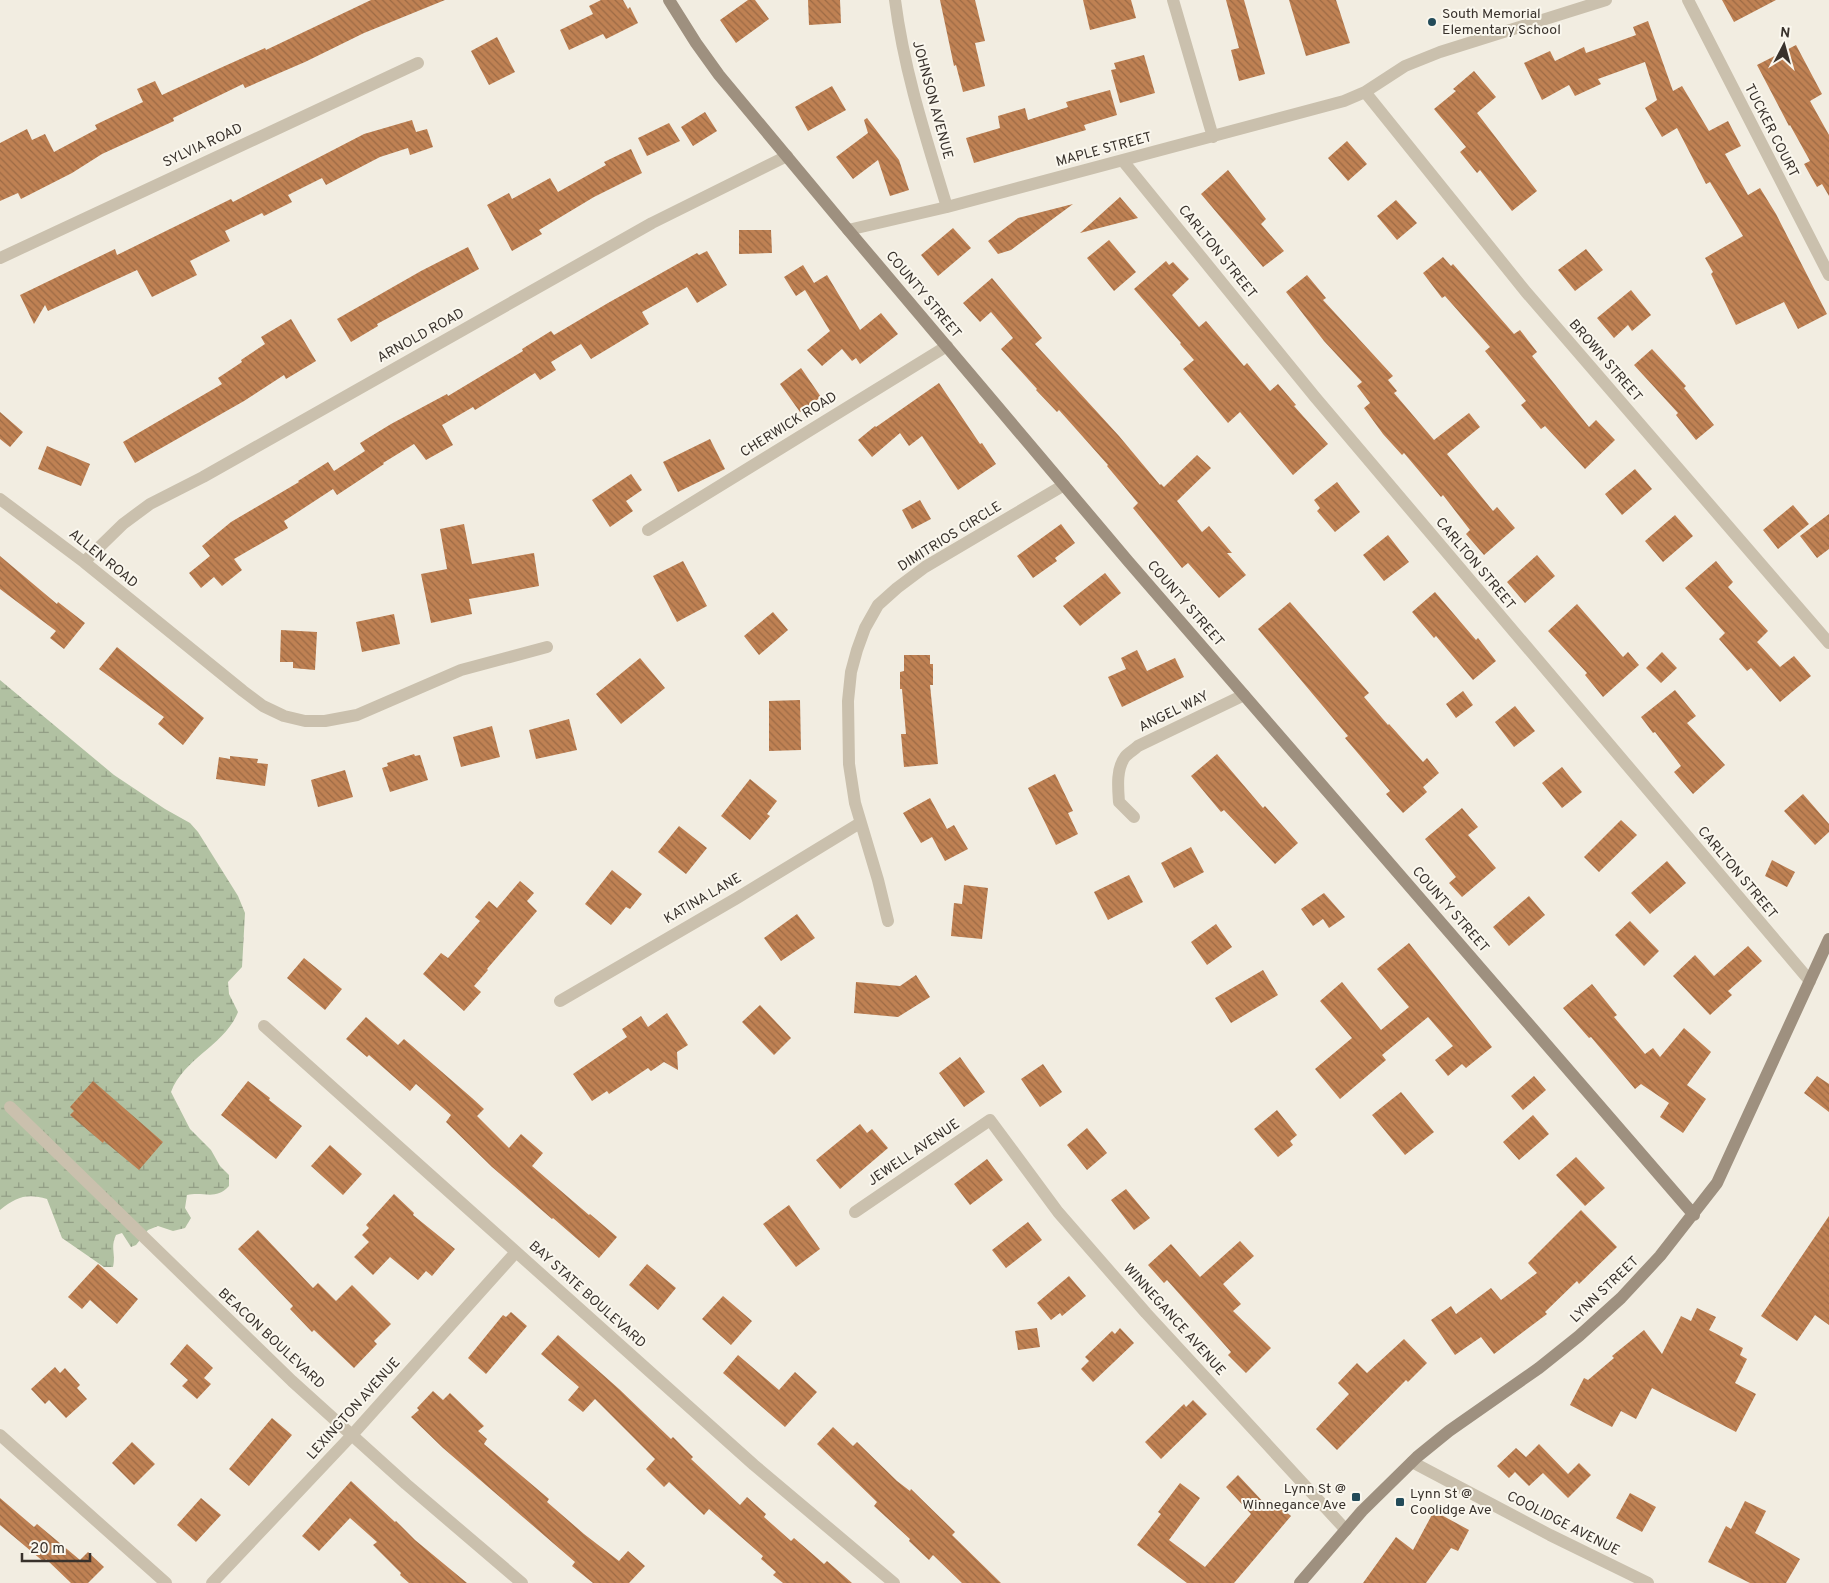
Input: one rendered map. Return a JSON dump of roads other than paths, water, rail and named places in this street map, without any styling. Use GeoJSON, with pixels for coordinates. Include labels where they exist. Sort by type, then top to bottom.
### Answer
{"type":"FeatureCollection","features":[{"type":"Feature","properties":{"kind":"main road","name":"COUNTY STREET"},"geometry":{"type":"LineString","coordinates":[[669,0],[719,75],[848,230],[1244,695],[1694,1215]]}},
{"type":"Feature","properties":{"kind":"main road","name":"LYNN STREET"},"geometry":{"type":"LineString","coordinates":[[1300,1583],[1362,1511],[1412,1462],[1450,1431],[1539,1368],[1580,1336],[1660,1256],[1694,1215],[1717,1183],[1829,939]]}},
{"type":"Feature","properties":{"kind":"street","name":"JOHNSON AVENUE"},"geometry":{"type":"LineString","coordinates":[[895,0],[901,43],[911,83],[947,206]]}},
{"type":"Feature","properties":{"kind":"street"},"geometry":{"type":"LineString","coordinates":[[1173,0],[1213,137]]}},
{"type":"Feature","properties":{"kind":"street","name":"MAPLE STREET"},"geometry":{"type":"LineString","coordinates":[[848,230],[1123,161],[1344,101],[1365,92],[1405,66],[1440,52],[1606,0]]}},
{"type":"Feature","properties":{"kind":"street","name":"TUCKER COURT"},"geometry":{"type":"LineString","coordinates":[[1688,0],[1829,275]]}},
{"type":"Feature","properties":{"kind":"street","name":"SYLVIA ROAD"},"geometry":{"type":"LineString","coordinates":[[0,258],[418,63]]}},
{"type":"Feature","properties":{"kind":"street","name":"BROWN STREET"},"geometry":{"type":"LineString","coordinates":[[1365,92],[1526,292],[1829,643]]}},
{"type":"Feature","properties":{"kind":"street","name":"ARNOLD ROAD"},"geometry":{"type":"LineString","coordinates":[[84,562],[123,524],[150,504],[203,477],[652,223],[787,156]]}},
{"type":"Feature","properties":{"kind":"street","name":"CARLTON STREET"},"geometry":{"type":"LineString","coordinates":[[1123,161],[1315,397],[1810,981]]}},
{"type":"Feature","properties":{"kind":"street","name":"CHERWICK ROAD"},"geometry":{"type":"LineString","coordinates":[[648,530],[947,346]]}},
{"type":"Feature","properties":{"kind":"street","name":"DIMITRIOS CIRCLE"},"geometry":{"type":"LineString","coordinates":[[888,921],[855,803],[849,764],[848,701],[851,672],[865,628],[878,605],[925,567],[1064,485]]}},
{"type":"Feature","properties":{"kind":"street","name":"ALLEN ROAD"},"geometry":{"type":"LineString","coordinates":[[0,499],[84,562],[186,646],[263,706],[284,716],[305,721],[325,721],[357,715],[461,670],[547,647]]}},
{"type":"Feature","properties":{"kind":"street","name":"ANGEL WAY"},"geometry":{"type":"LineString","coordinates":[[1134,817],[1119,802],[1117,786],[1120,769],[1125,757],[1138,746],[1244,695]]}},
{"type":"Feature","properties":{"kind":"street","name":"KATINA LANE"},"geometry":{"type":"LineString","coordinates":[[560,1001],[737,898],[860,823]]}},
{"type":"Feature","properties":{"kind":"street","name":"BAY STATE BOULEVARD"},"geometry":{"type":"LineString","coordinates":[[264,1026],[754,1464],[894,1583]]}},
{"type":"Feature","properties":{"kind":"street","name":"BEACON BOULEVARD"},"geometry":{"type":"LineString","coordinates":[[10,1107],[229,1321],[406,1484],[522,1583]]}},
{"type":"Feature","properties":{"kind":"street","name":"JEWELL AVENUE"},"geometry":{"type":"LineString","coordinates":[[855,1212],[990,1120]]}},
{"type":"Feature","properties":{"kind":"street","name":"WINNEGANCE AVENUE"},"geometry":{"type":"LineString","coordinates":[[990,1120],[1058,1212],[1146,1313],[1346,1530]]}},
{"type":"Feature","properties":{"kind":"street","name":"LEXINGTON AVENUE"},"geometry":{"type":"LineString","coordinates":[[212,1583],[352,1435],[516,1252]]}},
{"type":"Feature","properties":{"kind":"street"},"geometry":{"type":"LineString","coordinates":[[0,1435],[166,1583]]}},
{"type":"Feature","properties":{"kind":"street","name":"COOLIDGE AVENUE"},"geometry":{"type":"LineString","coordinates":[[1412,1462],[1550,1535],[1648,1583]]}},
{"type":"Feature","properties":{"kind":"place","name":"South Memorial Elementary School"},"geometry":{"type":"Point","coordinates":[1432,22]}},
{"type":"Feature","properties":{"kind":"place","name":"Lynn St @ Winnegance Ave"},"geometry":{"type":"Point","coordinates":[1356,1497]}},
{"type":"Feature","properties":{"kind":"place","name":"Lynn St @ Coolidge Ave"},"geometry":{"type":"Point","coordinates":[1400,1502]}}]}
